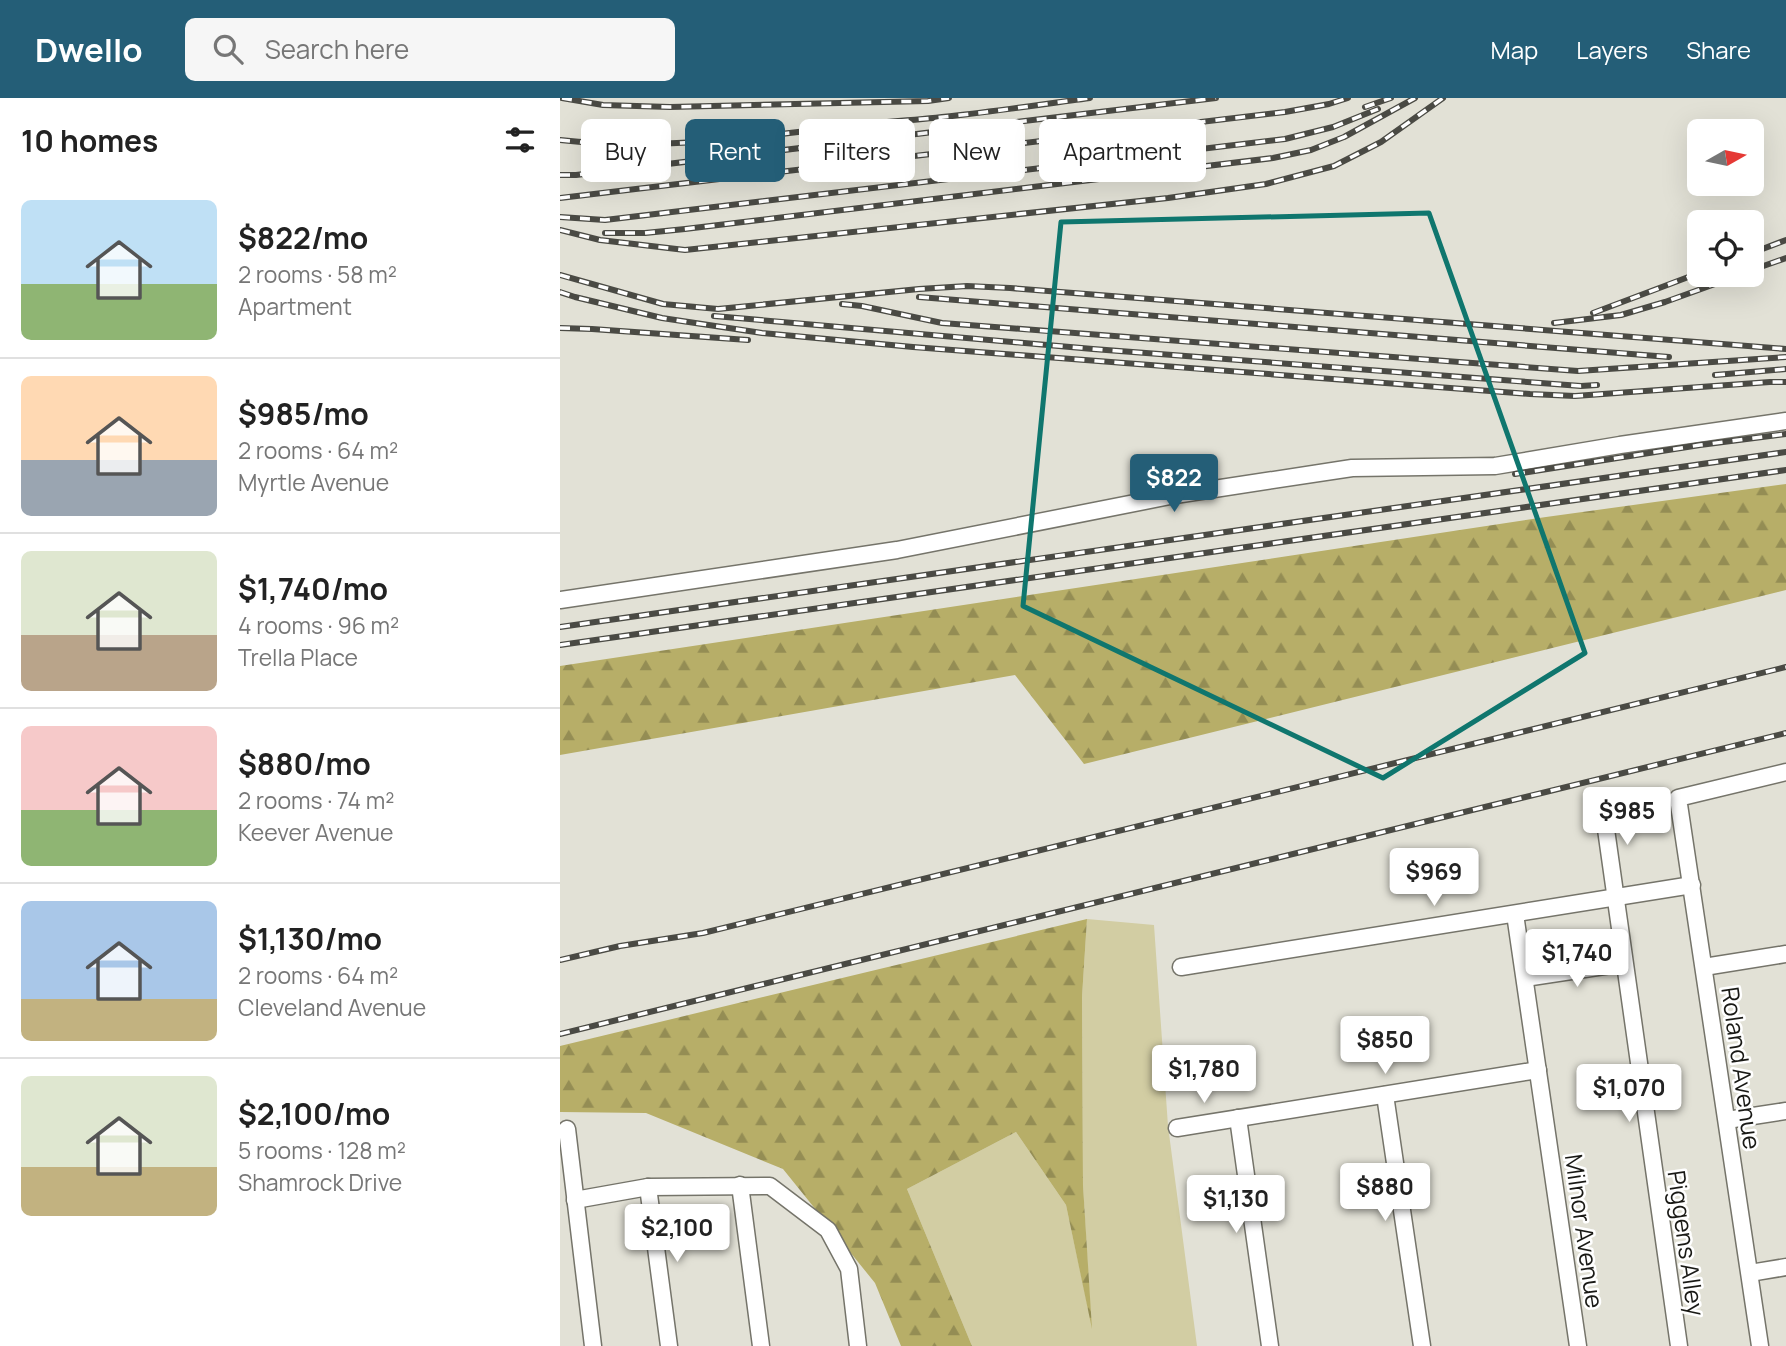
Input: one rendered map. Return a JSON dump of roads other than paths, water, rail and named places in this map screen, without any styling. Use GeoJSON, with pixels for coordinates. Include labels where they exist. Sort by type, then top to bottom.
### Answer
{"type":"FeatureCollection","features":[{"type":"Feature","properties":{"kind":"street"},"geometry":{"type":"LineString","coordinates":[[560,600],[897,550],[1175,495],[1352,468],[1495,466],[1786,421]]}},
{"type":"Feature","properties":{"kind":"street","name":"Roland Avenue"},"geometry":{"type":"LineString","coordinates":[[1760,1346],[1678,798],[1786,772]]}},
{"type":"Feature","properties":{"kind":"street","name":"Piggens Alley"},"geometry":{"type":"LineString","coordinates":[[1602,800],[1679,1346]]}},
{"type":"Feature","properties":{"kind":"street"},"geometry":{"type":"LineString","coordinates":[[1181,967],[1692,885]]}},
{"type":"Feature","properties":{"kind":"street","name":"Milnor Avenue"},"geometry":{"type":"LineString","coordinates":[[1515,914],[1578,1346]]}},
{"type":"Feature","properties":{"kind":"street"},"geometry":{"type":"LineString","coordinates":[[1704,967],[1786,954]]}},
{"type":"Feature","properties":{"kind":"street"},"geometry":{"type":"LineString","coordinates":[[1525,978],[1624,963]]}},
{"type":"Feature","properties":{"kind":"street"},"geometry":{"type":"LineString","coordinates":[[1177,1128],[1538,1070]]}},
{"type":"Feature","properties":{"kind":"street"},"geometry":{"type":"LineString","coordinates":[[1385,1095],[1422,1346]]}},
{"type":"Feature","properties":{"kind":"street"},"geometry":{"type":"LineString","coordinates":[[1727,1120],[1786,1111]]}},
{"type":"Feature","properties":{"kind":"street"},"geometry":{"type":"LineString","coordinates":[[1238,1118],[1270,1346]]}},
{"type":"Feature","properties":{"kind":"street"},"geometry":{"type":"LineString","coordinates":[[567,1129],[593,1346]]}},
{"type":"Feature","properties":{"kind":"street"},"geometry":{"type":"LineString","coordinates":[[740,1185],[761,1346]]}},
{"type":"Feature","properties":{"kind":"street"},"geometry":{"type":"LineString","coordinates":[[575,1200],[648,1187],[770,1186],[828,1230],[849,1269],[858,1346]]}},
{"type":"Feature","properties":{"kind":"street"},"geometry":{"type":"LineString","coordinates":[[648,1187],[669,1346]]}},
{"type":"Feature","properties":{"kind":"street"},"geometry":{"type":"LineString","coordinates":[[1750,1273],[1786,1267]]}},
{"type":"Feature","properties":{"kind":"railway"},"geometry":{"type":"LineString","coordinates":[[562,98],[603,105],[670,107],[928,101],[949,98]]}},
{"type":"Feature","properties":{"kind":"railway"},"geometry":{"type":"LineString","coordinates":[[560,140],[632,144],[703,142],[952,116],[1090,98]]}},
{"type":"Feature","properties":{"kind":"railway"},"geometry":{"type":"LineString","coordinates":[[560,175],[1216,98]]}},
{"type":"Feature","properties":{"kind":"railway"},"geometry":{"type":"LineString","coordinates":[[560,198],[1285,112],[1348,98]]}},
{"type":"Feature","properties":{"kind":"railway"},"geometry":{"type":"LineString","coordinates":[[1365,107],[1391,98]]}},
{"type":"Feature","properties":{"kind":"railway"},"geometry":{"type":"LineString","coordinates":[[605,233],[685,229],[1273,158],[1311,150],[1344,137],[1415,98]]}},
{"type":"Feature","properties":{"kind":"railway"},"geometry":{"type":"LineString","coordinates":[[560,230],[600,240],[685,250],[1168,198],[1266,184],[1334,166],[1381,142],[1443,98]]}},
{"type":"Feature","properties":{"kind":"railway"},"geometry":{"type":"LineString","coordinates":[[560,217],[605,220],[1285,139],[1333,127],[1378,109]]}},
{"type":"Feature","properties":{"kind":"railway"},"geometry":{"type":"LineString","coordinates":[[1764,248],[1786,240]]}},
{"type":"Feature","properties":{"kind":"railway"},"geometry":{"type":"LineString","coordinates":[[1764,266],[1786,258]]}},
{"type":"Feature","properties":{"kind":"railway"},"geometry":{"type":"LineString","coordinates":[[560,275],[663,304],[718,309],[967,286],[1786,349]]}},
{"type":"Feature","properties":{"kind":"railway"},"geometry":{"type":"LineString","coordinates":[[1593,313],[1687,278]]}},
{"type":"Feature","properties":{"kind":"railway"},"geometry":{"type":"LineString","coordinates":[[1554,323],[1621,315],[1707,287]]}},
{"type":"Feature","properties":{"kind":"railway"},"geometry":{"type":"LineString","coordinates":[[560,292],[662,318],[762,333],[1530,394],[1575,396],[1786,382]]}},
{"type":"Feature","properties":{"kind":"railway"},"geometry":{"type":"LineString","coordinates":[[919,297],[1669,357]]}},
{"type":"Feature","properties":{"kind":"railway"},"geometry":{"type":"LineString","coordinates":[[842,304],[942,323],[1578,371],[1786,357]]}},
{"type":"Feature","properties":{"kind":"railway"},"geometry":{"type":"LineString","coordinates":[[714,316],[1093,349],[1581,386],[1597,385]]}},
{"type":"Feature","properties":{"kind":"railway"},"geometry":{"type":"LineString","coordinates":[[560,328],[748,340]]}},
{"type":"Feature","properties":{"kind":"railway"},"geometry":{"type":"LineString","coordinates":[[1715,375],[1786,369]]}},
{"type":"Feature","properties":{"kind":"railway"},"geometry":{"type":"LineString","coordinates":[[1515,474],[1786,434]]}},
{"type":"Feature","properties":{"kind":"railway"},"geometry":{"type":"LineString","coordinates":[[560,627],[1786,452]]}},
{"type":"Feature","properties":{"kind":"railway"},"geometry":{"type":"LineString","coordinates":[[560,645],[1786,470]]}},
{"type":"Feature","properties":{"kind":"railway"},"geometry":{"type":"LineString","coordinates":[[560,960],[620,946],[703,933],[1786,667]]}},
{"type":"Feature","properties":{"kind":"railway"},"geometry":{"type":"LineString","coordinates":[[560,1034],[1786,733]]}}]}
